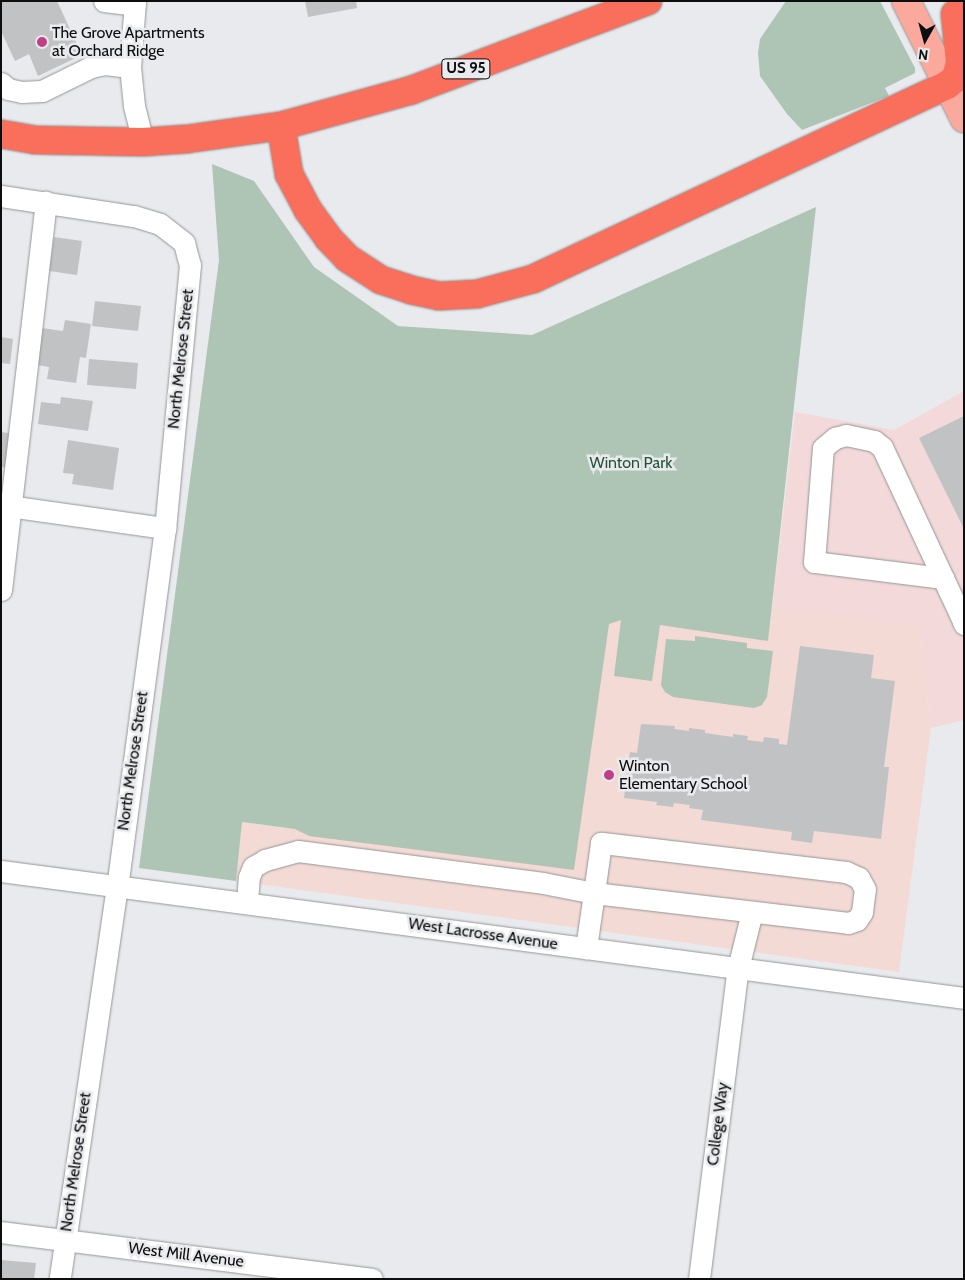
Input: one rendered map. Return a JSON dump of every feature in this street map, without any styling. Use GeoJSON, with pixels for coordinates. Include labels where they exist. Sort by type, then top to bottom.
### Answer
{"type":"FeatureCollection","features":[{"type":"Feature","properties":{"kind":"highway","name":"US 95"},"geometry":{"type":"LineString","coordinates":[[1,134],[35,140],[143,142],[187,139],[281,126],[412,90],[648,1]]}},
{"type":"Feature","properties":{"kind":"highway"},"geometry":{"type":"LineString","coordinates":[[281,126],[289,174],[308,210],[328,238],[347,258],[381,280],[411,290],[440,296],[477,294],[533,280],[947,85],[956,78],[960,62],[956,17]]}},
{"type":"Feature","properties":{"kind":"highway","name":"US 95"},"geometry":{"type":"LineString","coordinates":[[1,152],[35,140]]}},
{"type":"Feature","properties":{"kind":"main road"},"geometry":{"type":"LineString","coordinates":[[906,1],[964,118]]}},
{"type":"Feature","properties":{"kind":"street"},"geometry":{"type":"LineString","coordinates":[[104,1],[135,3],[130,67],[134,106],[143,142]]}},
{"type":"Feature","properties":{"kind":"street"},"geometry":{"type":"LineString","coordinates":[[1,83],[8,90],[22,92],[42,91],[91,66],[105,64],[130,67]]}},
{"type":"Feature","properties":{"kind":"street"},"geometry":{"type":"LineString","coordinates":[[1,196],[46,202],[7,506],[1,590]]}},
{"type":"Feature","properties":{"kind":"street","name":"North Melrose Street"},"geometry":{"type":"LineString","coordinates":[[46,202],[134,216],[160,224],[184,243],[190,265],[165,528],[117,886],[60,1279]]}},
{"type":"Feature","properties":{"kind":"street"},"geometry":{"type":"LineString","coordinates":[[943,578],[814,562],[824,448],[835,438],[846,435],[874,441],[882,446],[943,578],[964,624]]}},
{"type":"Feature","properties":{"kind":"street"},"geometry":{"type":"LineString","coordinates":[[7,506],[165,528]]}},
{"type":"Feature","properties":{"kind":"street"},"geometry":{"type":"LineString","coordinates":[[247,903],[249,877],[253,868],[265,860],[298,851],[543,883],[594,893],[848,923],[857,920],[862,912],[865,889],[859,878],[846,872],[601,843],[594,893],[586,948]]}},
{"type":"Feature","properties":{"kind":"street","name":"West Lacrosse Avenue"},"geometry":{"type":"LineString","coordinates":[[1,871],[964,998]]}},
{"type":"Feature","properties":{"kind":"street","name":"College Way"},"geometry":{"type":"LineString","coordinates":[[699,1279],[738,968],[752,912]]}},
{"type":"Feature","properties":{"kind":"street","name":"West Mill Avenue"},"geometry":{"type":"LineString","coordinates":[[1,1232],[372,1279]]}},
{"type":"Feature","properties":{"kind":"shaded area"},"geometry":{"type":"Polygon","coordinates":[[[964,391],[964,720],[931,728],[919,626],[772,607],[795,412],[894,430],[964,391]]]}},
{"type":"Feature","properties":{"kind":"shaded area","name":"Winton Elementary School"},"geometry":{"type":"Polygon","coordinates":[[[772,607],[919,626],[931,728],[899,972],[236,881],[242,822],[285,828],[609,624],[621,619],[768,640],[772,607]]]}},
{"type":"Feature","properties":{"kind":"green space"},"geometry":{"type":"Polygon","coordinates":[[[786,1],[880,1],[915,68],[915,73],[885,88],[889,96],[802,130],[787,114],[760,76],[758,53],[760,39],[786,1]]]}},
{"type":"Feature","properties":{"kind":"green space","name":"Winton Park"},"geometry":{"type":"Polygon","coordinates":[[[212,164],[254,181],[314,267],[398,326],[532,335],[816,207],[768,641],[660,625],[652,681],[614,676],[621,620],[609,624],[574,870],[309,836],[295,829],[242,822],[236,881],[139,868],[219,260],[212,164]]]}},
{"type":"Feature","properties":{"kind":"green space"},"geometry":{"type":"Polygon","coordinates":[[[695,636],[747,643],[747,648],[773,651],[767,697],[762,705],[754,708],[673,697],[665,692],[661,685],[666,639],[695,641],[695,636]]]}},
{"type":"Feature","properties":{"kind":"building","name":"The Grove Apartments at Orchard Ridge"},"geometry":{"type":"Polygon","coordinates":[[[1,1],[57,1],[82,55],[38,76],[29,54],[15,61],[1,31],[1,1]]]}},
{"type":"Feature","properties":{"kind":"building"},"geometry":{"type":"Polygon","coordinates":[[[305,1],[356,1],[357,8],[308,17],[305,1]]]}},
{"type":"Feature","properties":{"kind":"building"},"geometry":{"type":"Polygon","coordinates":[[[54,237],[82,241],[77,275],[49,271],[54,237]]]}},
{"type":"Feature","properties":{"kind":"building"},"geometry":{"type":"Polygon","coordinates":[[[95,301],[141,306],[138,331],[92,326],[95,301]]]}},
{"type":"Feature","properties":{"kind":"building"},"geometry":{"type":"Polygon","coordinates":[[[65,320],[91,324],[86,358],[80,357],[76,383],[47,379],[49,367],[37,365],[42,328],[63,331],[65,320]]]}},
{"type":"Feature","properties":{"kind":"building"},"geometry":{"type":"Polygon","coordinates":[[[1,337],[13,339],[10,364],[1,363],[1,337]]]}},
{"type":"Feature","properties":{"kind":"building"},"geometry":{"type":"Polygon","coordinates":[[[89,359],[138,363],[136,389],[87,385],[89,359]]]}},
{"type":"Feature","properties":{"kind":"building"},"geometry":{"type":"Polygon","coordinates":[[[61,397],[93,401],[88,431],[38,424],[41,402],[60,404],[61,397]]]}},
{"type":"Feature","properties":{"kind":"building"},"geometry":{"type":"Polygon","coordinates":[[[964,416],[964,529],[919,438],[964,416]]]}},
{"type":"Feature","properties":{"kind":"building"},"geometry":{"type":"Polygon","coordinates":[[[1,432],[15,434],[11,468],[1,467],[1,432]]]}},
{"type":"Feature","properties":{"kind":"building"},"geometry":{"type":"Polygon","coordinates":[[[68,440],[119,448],[113,490],[72,484],[74,474],[63,473],[68,440]]]}},
{"type":"Feature","properties":{"kind":"building"},"geometry":{"type":"Polygon","coordinates":[[[800,646],[874,655],[871,678],[895,681],[884,767],[889,767],[881,839],[814,831],[812,843],[791,840],[792,832],[701,820],[703,810],[689,808],[690,805],[674,803],[673,807],[656,805],[657,802],[624,798],[630,752],[637,753],[641,724],[675,726],[674,729],[689,731],[689,728],[705,730],[705,733],[733,737],[733,734],[748,736],[747,740],[763,742],[764,737],[779,739],[779,744],[787,745],[800,646]]]}},
{"type":"Feature","properties":{"kind":"building"},"geometry":{"type":"Polygon","coordinates":[[[1,1260],[36,1263],[34,1279],[1,1279],[1,1260]]]}},
{"type":"Feature","properties":{"kind":"place","name":"The Grove Apartments at Orchard Ridge"},"geometry":{"type":"Point","coordinates":[42,42]}},
{"type":"Feature","properties":{"kind":"place","name":"Winton Elementary School"},"geometry":{"type":"Point","coordinates":[609,775]}}]}
